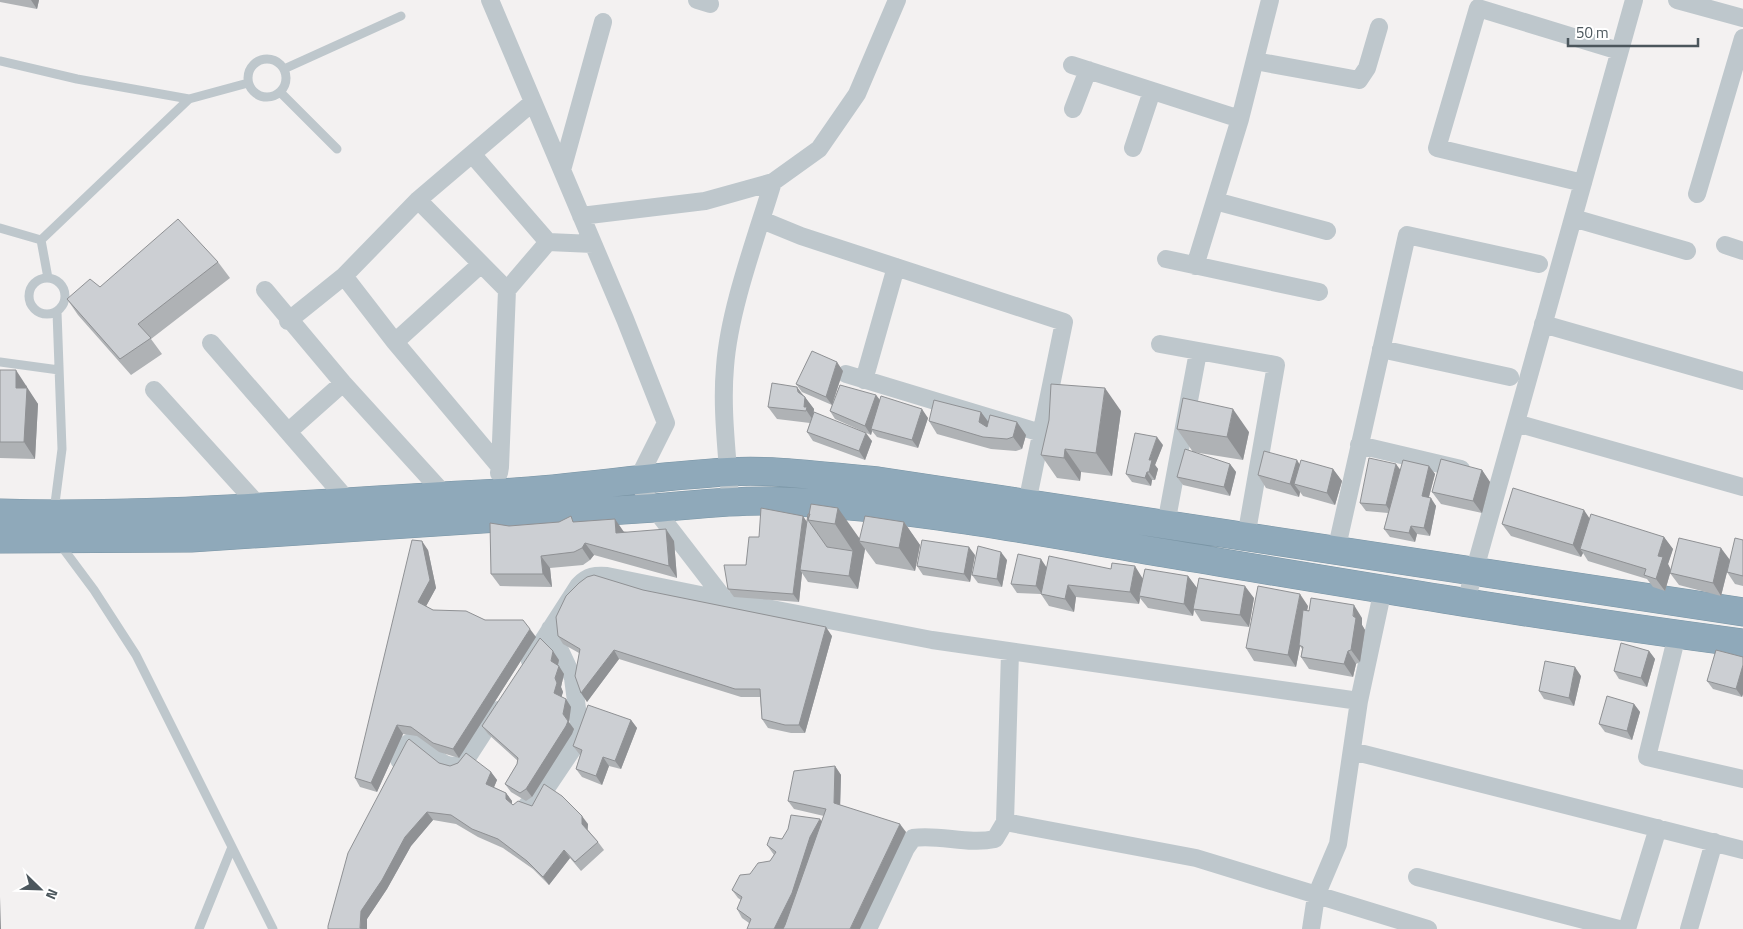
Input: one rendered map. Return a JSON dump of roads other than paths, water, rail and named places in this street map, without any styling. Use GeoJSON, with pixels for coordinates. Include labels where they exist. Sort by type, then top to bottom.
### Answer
{"type":"FeatureCollection","features":[{"type":"Feature","properties":{"kind":"highway"},"geometry":{"type":"LineString","coordinates":[[0,539],[55,527],[184,512],[444,494],[499,480],[637,481],[728,472],[773,472],[878,481],[1743,612]]}},
{"type":"Feature","properties":{"kind":"highway"},"geometry":{"type":"LineString","coordinates":[[0,513],[55,527],[191,538],[350,529],[730,501],[770,501],[872,508],[956,519],[1383,589],[1743,644]]}},
{"type":"Feature","properties":{"kind":"street"},"geometry":{"type":"LineString","coordinates":[[490,0],[666,423],[637,481],[654,508],[725,600]]}},
{"type":"Feature","properties":{"kind":"street"},"geometry":{"type":"LineString","coordinates":[[581,216],[705,200],[773,182],[819,149],[857,94],[897,0]]}},
{"type":"Feature","properties":{"kind":"street"},"geometry":{"type":"LineString","coordinates":[[1195,266],[1240,119],[1270,0]]}},
{"type":"Feature","properties":{"kind":"street"},"geometry":{"type":"LineString","coordinates":[[1466,601],[1474,572],[1504,490],[1516,423],[1634,0]]}},
{"type":"Feature","properties":{"kind":"street"},"geometry":{"type":"LineString","coordinates":[[1677,0],[1743,18]]}},
{"type":"Feature","properties":{"kind":"street"},"geometry":{"type":"LineString","coordinates":[[1583,183],[1437,148],[1478,8],[1619,52]]}},
{"type":"Feature","properties":{"kind":"street"},"geometry":{"type":"LineString","coordinates":[[562,170],[603,22]]}},
{"type":"Feature","properties":{"kind":"street"},"geometry":{"type":"LineString","coordinates":[[1255,61],[1359,80],[1367,68],[1379,27]]}},
{"type":"Feature","properties":{"kind":"street"},"geometry":{"type":"LineString","coordinates":[[1697,194],[1743,38]]}},
{"type":"Feature","properties":{"kind":"street"},"geometry":{"type":"LineString","coordinates":[[1074,109],[1080,68],[1240,119]]}},
{"type":"Feature","properties":{"kind":"street"},"geometry":{"type":"LineString","coordinates":[[1133,148],[1152,91]]}},
{"type":"Feature","properties":{"kind":"street"},"geometry":{"type":"LineString","coordinates":[[288,320],[344,276],[418,200],[533,102]]}},
{"type":"Feature","properties":{"kind":"street"},"geometry":{"type":"LineString","coordinates":[[472,154],[548,242],[593,244]]}},
{"type":"Feature","properties":{"kind":"street"},"geometry":{"type":"LineString","coordinates":[[730,501],[723,417],[725,365],[735,310],[773,182]]}},
{"type":"Feature","properties":{"kind":"street"},"geometry":{"type":"LineString","coordinates":[[418,200],[507,290]]}},
{"type":"Feature","properties":{"kind":"street"},"geometry":{"type":"LineString","coordinates":[[1215,201],[1327,231]]}},
{"type":"Feature","properties":{"kind":"street"},"geometry":{"type":"LineString","coordinates":[[1573,218],[1687,251]]}},
{"type":"Feature","properties":{"kind":"street"},"geometry":{"type":"LineString","coordinates":[[762,220],[801,236],[1064,322],[1027,503]]}},
{"type":"Feature","properties":{"kind":"street"},"geometry":{"type":"LineString","coordinates":[[1336,551],[1407,235],[1539,264]]}},
{"type":"Feature","properties":{"kind":"street"},"geometry":{"type":"LineString","coordinates":[[499,480],[507,290],[548,242]]}},
{"type":"Feature","properties":{"kind":"street"},"geometry":{"type":"LineString","coordinates":[[1725,246],[1743,251]]}},
{"type":"Feature","properties":{"kind":"street"},"geometry":{"type":"LineString","coordinates":[[1166,258],[1195,266],[1319,292]]}},
{"type":"Feature","properties":{"kind":"street"},"geometry":{"type":"LineString","coordinates":[[395,342],[482,264]]}},
{"type":"Feature","properties":{"kind":"street"},"geometry":{"type":"LineString","coordinates":[[864,380],[896,267]]}},
{"type":"Feature","properties":{"kind":"street"},"geometry":{"type":"LineString","coordinates":[[344,276],[499,480]]}},
{"type":"Feature","properties":{"kind":"street"},"geometry":{"type":"LineString","coordinates":[[265,290],[288,320],[343,383],[444,494]]}},
{"type":"Feature","properties":{"kind":"street"},"geometry":{"type":"LineString","coordinates":[[1543,324],[1743,381]]}},
{"type":"Feature","properties":{"kind":"street"},"geometry":{"type":"LineString","coordinates":[[211,343],[348,501],[350,529]]}},
{"type":"Feature","properties":{"kind":"street"},"geometry":{"type":"LineString","coordinates":[[1160,344],[1276,365],[1246,537]]}},
{"type":"Feature","properties":{"kind":"street"},"geometry":{"type":"LineString","coordinates":[[1381,349],[1510,377]]}},
{"type":"Feature","properties":{"kind":"street"},"geometry":{"type":"LineString","coordinates":[[1166,524],[1198,352]]}},
{"type":"Feature","properties":{"kind":"street"},"geometry":{"type":"LineString","coordinates":[[846,374],[1041,433]]}},
{"type":"Feature","properties":{"kind":"street"},"geometry":{"type":"LineString","coordinates":[[288,431],[343,383]]}},
{"type":"Feature","properties":{"kind":"street"},"geometry":{"type":"LineString","coordinates":[[154,390],[260,507]]}},
{"type":"Feature","properties":{"kind":"street"},"geometry":{"type":"LineString","coordinates":[[1516,423],[1743,487]]}},
{"type":"Feature","properties":{"kind":"street"},"geometry":{"type":"LineString","coordinates":[[1359,445],[1474,472]]}},
{"type":"Feature","properties":{"kind":"street"},"geometry":{"type":"LineString","coordinates":[[518,678],[579,584],[585,578],[594,575],[932,640],[1359,701]]}},
{"type":"Feature","properties":{"kind":"street"},"geometry":{"type":"LineString","coordinates":[[1312,929],[1316,896],[1338,844],[1359,701],[1383,589]]}},
{"type":"Feature","properties":{"kind":"street"},"geometry":{"type":"LineString","coordinates":[[527,805],[541,796],[576,744],[580,732],[573,678],[550,629]]}},
{"type":"Feature","properties":{"kind":"street"},"geometry":{"type":"LineString","coordinates":[[1677,635],[1646,757],[1743,778]]}},
{"type":"Feature","properties":{"kind":"street"},"geometry":{"type":"LineString","coordinates":[[868,929],[906,848],[913,838],[929,836],[984,841],[995,839],[1005,822],[1010,652]]}},
{"type":"Feature","properties":{"kind":"street"},"geometry":{"type":"LineString","coordinates":[[389,779],[408,744],[412,741],[417,742],[446,765],[452,768],[458,767],[465,761],[508,695]]}},
{"type":"Feature","properties":{"kind":"street"},"geometry":{"type":"LineString","coordinates":[[1352,751],[1743,850]]}},
{"type":"Feature","properties":{"kind":"street"},"geometry":{"type":"LineString","coordinates":[[1005,822],[1196,858],[1428,929]]}},
{"type":"Feature","properties":{"kind":"street"},"geometry":{"type":"LineString","coordinates":[[1627,929],[1658,828]]}},
{"type":"Feature","properties":{"kind":"street"},"geometry":{"type":"LineString","coordinates":[[1689,929],[1714,842]]}},
{"type":"Feature","properties":{"kind":"street"},"geometry":{"type":"LineString","coordinates":[[1417,877],[1619,929]]}},
{"type":"Feature","properties":{"kind":"lane"},"geometry":{"type":"LineString","coordinates":[[284,69],[401,16]]}},
{"type":"Feature","properties":{"kind":"lane"},"geometry":{"type":"LineString","coordinates":[[263,59],[275,60],[284,69],[286,80],[280,92],[268,97],[255,94],[248,83],[249,70],[258,61],[263,59]]}},
{"type":"Feature","properties":{"kind":"lane"},"geometry":{"type":"LineString","coordinates":[[0,61],[189,99],[248,83]]}},
{"type":"Feature","properties":{"kind":"lane"},"geometry":{"type":"LineString","coordinates":[[280,92],[336,149]]}},
{"type":"Feature","properties":{"kind":"lane"},"geometry":{"type":"LineString","coordinates":[[41,240],[189,99]]}},
{"type":"Feature","properties":{"kind":"lane"},"geometry":{"type":"LineString","coordinates":[[0,228],[41,240]]}},
{"type":"Feature","properties":{"kind":"lane"},"geometry":{"type":"LineString","coordinates":[[41,240],[48,278]]}},
{"type":"Feature","properties":{"kind":"lane"},"geometry":{"type":"LineString","coordinates":[[57,312],[41,313],[31,305],[29,293],[36,282],[48,278],[60,282],[66,292],[64,303],[57,312],[62,448],[55,527],[136,655],[273,929]]}},
{"type":"Feature","properties":{"kind":"lane"},"geometry":{"type":"LineString","coordinates":[[0,362],[60,370]]}},
{"type":"Feature","properties":{"kind":"lane"},"geometry":{"type":"LineString","coordinates":[[199,929],[232,847]]}}]}
